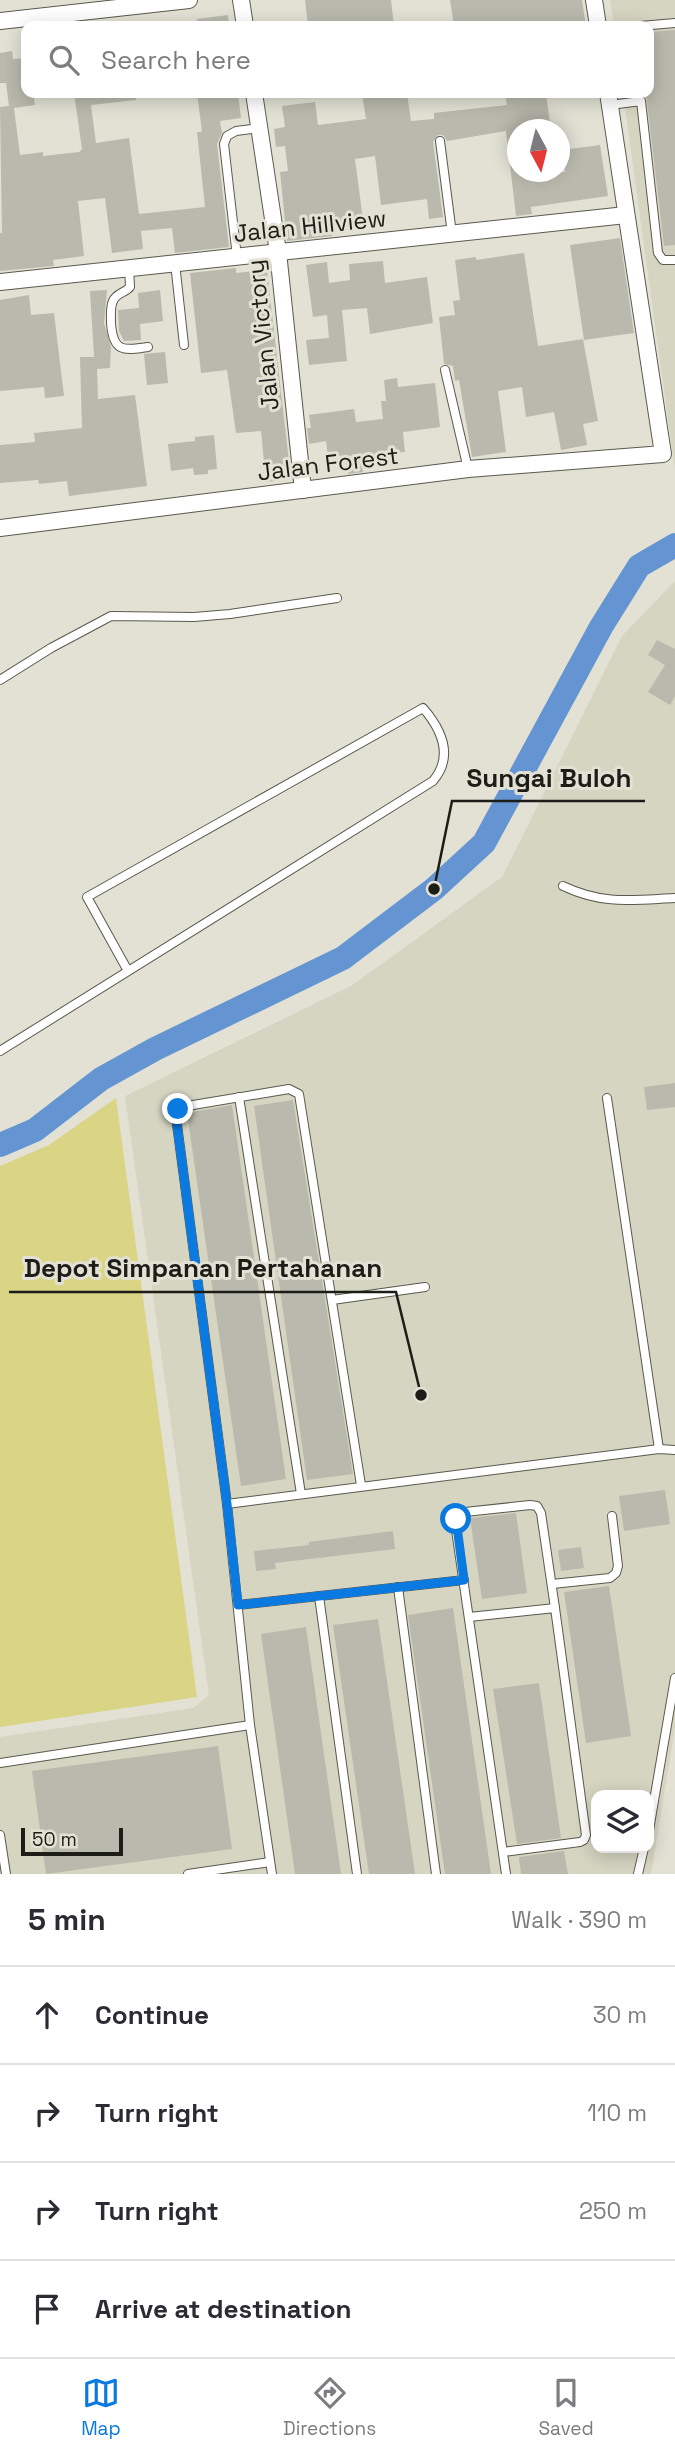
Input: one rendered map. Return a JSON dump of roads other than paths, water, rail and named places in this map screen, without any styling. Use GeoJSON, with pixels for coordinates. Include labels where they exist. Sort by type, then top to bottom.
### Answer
{"type":"FeatureCollection","features":[{"type":"Feature","properties":{"kind":"street"},"geometry":{"type":"LineString","coordinates":[[0,21],[189,0]]}},
{"type":"Feature","properties":{"kind":"street"},"geometry":{"type":"LineString","coordinates":[[241,0],[244,21]]}},
{"type":"Feature","properties":{"kind":"street"},"geometry":{"type":"LineString","coordinates":[[594,0],[597,21]]}},
{"type":"Feature","properties":{"kind":"street","name":"Jalan Victory"},"geometry":{"type":"LineString","coordinates":[[255,98],[278,252],[303,490]]}},
{"type":"Feature","properties":{"kind":"street"},"geometry":{"type":"LineString","coordinates":[[609,99],[626,215],[669,454]]}},
{"type":"Feature","properties":{"kind":"street","name":"Jalan Hillview"},"geometry":{"type":"LineString","coordinates":[[0,282],[626,215]]}},
{"type":"Feature","properties":{"kind":"street","name":"Jalan Forest"},"geometry":{"type":"LineString","coordinates":[[0,528],[468,469],[669,454]]}},
{"type":"Feature","properties":{"kind":"lane"},"geometry":{"type":"LineString","coordinates":[[654,25],[675,23]]}},
{"type":"Feature","properties":{"kind":"lane"},"geometry":{"type":"LineString","coordinates":[[641,98],[658,253],[663,260],[675,260]]}},
{"type":"Feature","properties":{"kind":"lane"},"geometry":{"type":"LineString","coordinates":[[237,257],[224,144],[227,135],[236,131],[260,128]]}},
{"type":"Feature","properties":{"kind":"lane"},"geometry":{"type":"LineString","coordinates":[[440,141],[452,234]]}},
{"type":"Feature","properties":{"kind":"lane"},"geometry":{"type":"LineString","coordinates":[[175,263],[184,345]]}},
{"type":"Feature","properties":{"kind":"lane"},"geometry":{"type":"LineString","coordinates":[[129,268],[129,290],[117,295],[113,301],[112,338],[124,349],[148,347]]}},
{"type":"Feature","properties":{"kind":"lane"},"geometry":{"type":"LineString","coordinates":[[444,370],[468,469]]}},
{"type":"Feature","properties":{"kind":"lane"},"geometry":{"type":"LineString","coordinates":[[0,680],[51,648],[111,616],[194,617],[337,598]]}},
{"type":"Feature","properties":{"kind":"lane"},"geometry":{"type":"LineString","coordinates":[[0,1051],[433,781],[442,769],[445,753],[444,741],[430,717],[422,708],[87,897],[128,971]]}},
{"type":"Feature","properties":{"kind":"lane"},"geometry":{"type":"LineString","coordinates":[[563,886],[585,896],[623,901],[675,898]]}},
{"type":"Feature","properties":{"kind":"lane"},"geometry":{"type":"LineString","coordinates":[[272,1874],[250,1725],[227,1504],[176,1117],[178,1109],[185,1105],[289,1089],[299,1094],[361,1485]]}},
{"type":"Feature","properties":{"kind":"lane"},"geometry":{"type":"LineString","coordinates":[[239,1097],[301,1494]]}},
{"type":"Feature","properties":{"kind":"lane"},"geometry":{"type":"LineString","coordinates":[[607,1098],[659,1449]]}},
{"type":"Feature","properties":{"kind":"lane"},"geometry":{"type":"LineString","coordinates":[[332,1300],[425,1287]]}},
{"type":"Feature","properties":{"kind":"lane"},"geometry":{"type":"LineString","coordinates":[[227,1504],[659,1449],[675,1450]]}},
{"type":"Feature","properties":{"kind":"lane"},"geometry":{"type":"LineString","coordinates":[[503,1852],[580,1842],[586,1835],[541,1513],[537,1506],[530,1504],[465,1512],[457,1516],[456,1523],[506,1874]]}},
{"type":"Feature","properties":{"kind":"lane"},"geometry":{"type":"LineString","coordinates":[[552,1584],[610,1578],[616,1573],[618,1566],[612,1516]]}},
{"type":"Feature","properties":{"kind":"lane"},"geometry":{"type":"LineString","coordinates":[[238,1605],[464,1580]]}},
{"type":"Feature","properties":{"kind":"lane"},"geometry":{"type":"LineString","coordinates":[[398,1587],[436,1874]]}},
{"type":"Feature","properties":{"kind":"lane"},"geometry":{"type":"LineString","coordinates":[[319,1596],[357,1874]]}},
{"type":"Feature","properties":{"kind":"lane"},"geometry":{"type":"LineString","coordinates":[[469,1617],[555,1608]]}},
{"type":"Feature","properties":{"kind":"lane"},"geometry":{"type":"LineString","coordinates":[[654,1801],[675,1678]]}},
{"type":"Feature","properties":{"kind":"lane"},"geometry":{"type":"LineString","coordinates":[[0,1763],[250,1725]]}},
{"type":"Feature","properties":{"kind":"lane"},"geometry":{"type":"LineString","coordinates":[[0,1835],[6,1874]]}},
{"type":"Feature","properties":{"kind":"lane"},"geometry":{"type":"LineString","coordinates":[[638,1874],[643,1853]]}},
{"type":"Feature","properties":{"kind":"lane"},"geometry":{"type":"LineString","coordinates":[[188,1874],[270,1862]]}},
{"type":"Feature","properties":{"kind":"waterway"},"geometry":{"type":"LineString","coordinates":[[0,1145],[35,1130],[101,1079],[155,1049],[343,958],[434,889],[484,843],[601,627],[639,566],[675,545]]}},
{"type":"Feature","properties":{"kind":"place","name":"Sungai Buloh"},"geometry":{"type":"Point","coordinates":[434,889]}},
{"type":"Feature","properties":{"kind":"place","name":"Depot Simpanan Pertahanan"},"geometry":{"type":"Point","coordinates":[421,1395]}}]}
